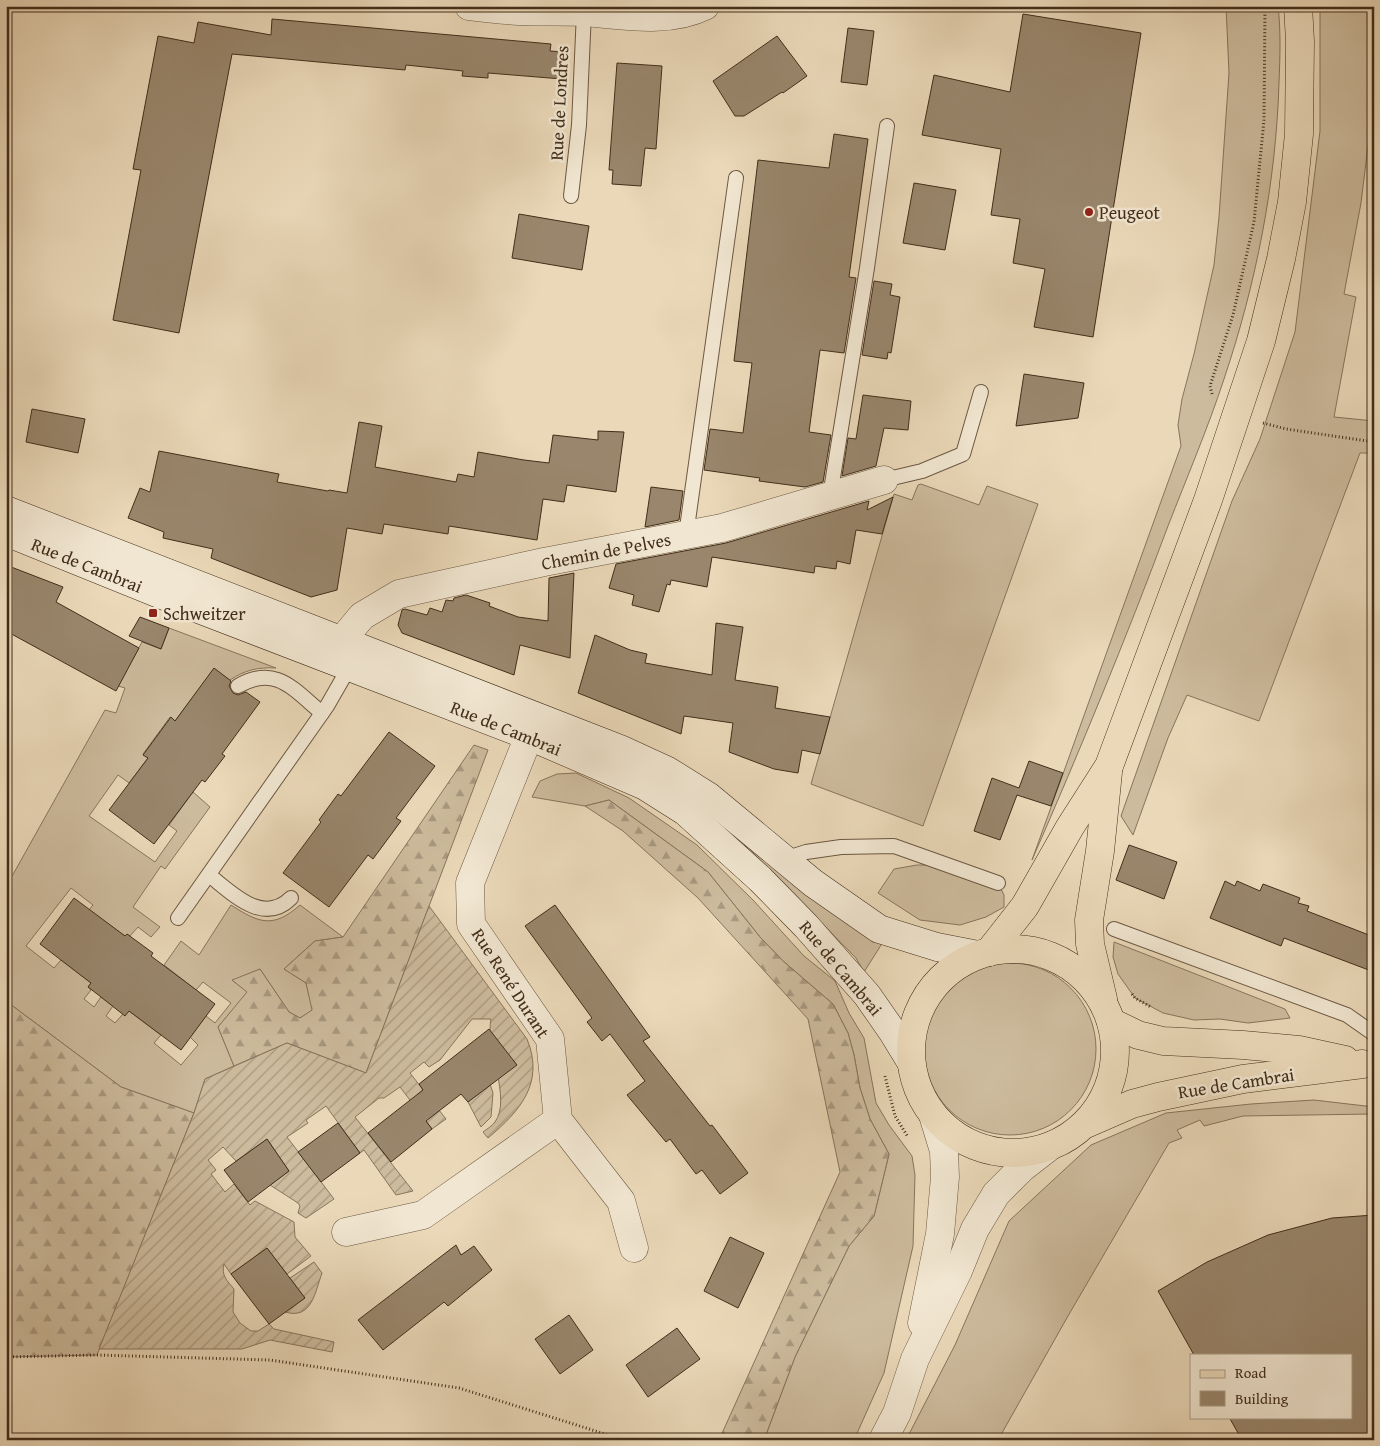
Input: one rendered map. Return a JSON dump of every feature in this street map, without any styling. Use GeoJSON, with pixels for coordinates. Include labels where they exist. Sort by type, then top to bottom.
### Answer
{"type":"FeatureCollection","features":[{"type":"Feature","properties":{"kind":"main road"},"geometry":{"type":"LineString","coordinates":[[984,954],[1026,906],[1070,827],[1109,766],[1208,500],[1261,342],[1281,259],[1292,202],[1299,134],[1300,41],[1298,6]]}},
{"type":"Feature","properties":{"kind":"main road"},"geometry":{"type":"LineString","coordinates":[[1107,1013],[1088,982],[1068,965],[1043,954],[1016,950],[984,954],[960,964],[945,975],[932,989],[914,1023],[911,1042],[911,1062],[922,1098],[933,1115],[948,1130],[966,1142],[986,1150],[1006,1153],[1028,1152],[1048,1147],[1071,1135],[1096,1110],[1106,1094],[1112,1077],[1115,1059],[1115,1040],[1090,944],[1089,920],[1100,851],[1109,766]]}},
{"type":"Feature","properties":{"kind":"main road","name":"Rue de Cambrai"},"geometry":{"type":"LineString","coordinates":[[1107,1013],[1138,1035],[1163,1041],[1298,1050],[1368,1065]]}},
{"type":"Feature","properties":{"kind":"main road","name":"Rue de Cambrai"},"geometry":{"type":"LineString","coordinates":[[1084,1124],[1132,1104],[1243,1079],[1368,1065]]}},
{"type":"Feature","properties":{"kind":"street"},"geometry":{"type":"LineString","coordinates":[[469,6],[519,11],[584,12],[622,16],[661,17],[679,15],[705,6]]}},
{"type":"Feature","properties":{"kind":"street","name":"Chemin de Pelves"},"geometry":{"type":"LineString","coordinates":[[342,640],[362,616],[399,594],[544,562],[722,528],[884,480]]}},
{"type":"Feature","properties":{"kind":"street","name":"Rue de Cambrai"},"geometry":{"type":"LineString","coordinates":[[6,510],[620,749],[668,771],[708,796],[813,883],[880,929],[938,947],[984,954]]}},
{"type":"Feature","properties":{"kind":"street","name":"Rue de Cambrai"},"geometry":{"type":"LineString","coordinates":[[6,532],[162,595],[530,736],[644,786],[692,818],[760,879],[806,926],[867,995],[911,1062]]}},
{"type":"Feature","properties":{"kind":"street","name":"Rue René Durant"},"geometry":{"type":"LineString","coordinates":[[530,736],[470,883],[471,924],[550,1039],[558,1120]]}},
{"type":"Feature","properties":{"kind":"street"},"geometry":{"type":"LineString","coordinates":[[883,1440],[897,1413],[915,1359],[940,1234],[944,1151],[933,1115]]}},
{"type":"Feature","properties":{"kind":"street"},"geometry":{"type":"LineString","coordinates":[[346,1232],[423,1215],[558,1120],[622,1201],[634,1248]]}},
{"type":"Feature","properties":{"kind":"street"},"geometry":{"type":"LineString","coordinates":[[915,1359],[958,1271],[975,1229],[996,1194],[1022,1168],[1048,1147]]}},
{"type":"Feature","properties":{"kind":"lane","name":"Rue de Londres"},"geometry":{"type":"LineString","coordinates":[[571,196],[579,125],[584,12]]}},
{"type":"Feature","properties":{"kind":"lane"},"geometry":{"type":"LineString","coordinates":[[830,496],[867,268],[887,126]]}},
{"type":"Feature","properties":{"kind":"lane"},"geometry":{"type":"LineString","coordinates":[[686,535],[736,178]]}},
{"type":"Feature","properties":{"kind":"lane"},"geometry":{"type":"LineString","coordinates":[[884,480],[922,471],[963,454],[981,392]]}},
{"type":"Feature","properties":{"kind":"lane"},"geometry":{"type":"LineString","coordinates":[[178,918],[322,713],[350,666]]}},
{"type":"Feature","properties":{"kind":"lane"},"geometry":{"type":"LineString","coordinates":[[238,686],[261,677],[279,680],[322,713]]}},
{"type":"Feature","properties":{"kind":"lane"},"geometry":{"type":"LineString","coordinates":[[784,858],[840,846],[894,846],[998,883]]}},
{"type":"Feature","properties":{"kind":"lane"},"geometry":{"type":"LineString","coordinates":[[209,875],[252,906],[264,909],[278,908],[291,898]]}},
{"type":"Feature","properties":{"kind":"lane"},"geometry":{"type":"LineString","coordinates":[[1114,929],[1347,1015],[1374,1034]]}},
{"type":"Feature","properties":{"kind":"path"},"geometry":{"type":"LineString","coordinates":[[1265,6],[1264,120],[1254,222],[1232,315],[1210,386],[1216,408],[1236,415],[1286,429],[1374,442]]}},
{"type":"Feature","properties":{"kind":"path"},"geometry":{"type":"LineString","coordinates":[[883,1067],[895,1116],[910,1139]]}},
{"type":"Feature","properties":{"kind":"path"},"geometry":{"type":"LineString","coordinates":[[6,1357],[97,1356],[270,1360],[459,1388],[619,1440]]}},
{"type":"Feature","properties":{"kind":"green space"},"geometry":{"type":"Polygon","coordinates":[[[1226,6],[1278,6],[1280,25],[1279,83],[1274,158],[1255,270],[1246,307],[1218,397],[1119,652],[1032,860],[1181,446],[1178,425],[1182,399],[1214,265],[1219,217],[1229,73],[1226,6]]]}},
{"type":"Feature","properties":{"kind":"green space"},"geometry":{"type":"Polygon","coordinates":[[[1320,6],[1373,6],[1371,121],[1361,203],[1344,294],[1356,297],[1334,417],[1374,421],[1374,453],[1360,453],[1259,721],[1187,695],[1168,738],[1133,835],[1121,816],[1232,501],[1260,439],[1295,332],[1320,131],[1320,6]]]}},
{"type":"Feature","properties":{"kind":"green space"},"geometry":{"type":"Polygon","coordinates":[[[921,484],[979,505],[987,486],[1038,504],[923,826],[811,784],[894,494],[912,500],[918,485],[921,484]]]}},
{"type":"Feature","properties":{"kind":"green space"},"geometry":{"type":"Polygon","coordinates":[[[169,628],[276,668],[252,670],[230,680],[214,669],[175,721],[170,717],[143,754],[148,758],[129,783],[118,775],[89,816],[155,862],[177,831],[169,825],[193,792],[210,807],[165,869],[161,866],[133,907],[160,927],[151,937],[138,927],[130,936],[127,934],[125,936],[89,910],[93,905],[71,888],[26,946],[54,968],[61,960],[91,983],[88,987],[91,990],[84,999],[94,1007],[101,997],[113,1006],[106,1016],[115,1023],[123,1014],[129,1011],[161,1035],[154,1043],[181,1065],[198,1045],[190,1037],[206,1016],[215,1023],[231,1003],[203,982],[196,990],[164,965],[181,941],[199,955],[231,905],[250,916],[266,921],[282,918],[300,905],[343,937],[315,941],[284,969],[306,983],[313,1010],[300,1018],[289,1012],[260,969],[233,981],[248,992],[218,1027],[234,1066],[205,1079],[194,1113],[121,1087],[6,1001],[6,887],[105,710],[116,713],[125,688],[118,686],[142,642],[161,649],[169,628]]]}},
{"type":"Feature","properties":{"kind":"green space"},"geometry":{"type":"Polygon","coordinates":[[[474,745],[488,750],[366,1073],[287,1043],[234,1066],[218,1027],[247,992],[232,980],[260,969],[289,1012],[300,1018],[312,1010],[306,983],[284,969],[315,941],[343,937],[474,745]]]}},
{"type":"Feature","properties":{"kind":"green space"},"geometry":{"type":"Polygon","coordinates":[[[647,769],[883,942],[864,972],[856,958],[755,855],[647,769]]]}},
{"type":"Feature","properties":{"kind":"green space"},"geometry":{"type":"Polygon","coordinates":[[[576,773],[629,798],[697,845],[753,900],[804,956],[835,981],[849,1013],[864,1038],[876,1103],[889,1125],[912,1156],[915,1175],[913,1246],[884,1373],[854,1440],[764,1440],[795,1357],[849,1246],[874,1216],[889,1154],[870,1119],[860,1088],[848,1033],[833,1004],[783,961],[760,937],[708,872],[609,800],[585,806],[532,797],[540,781],[557,774],[576,773]]]}},
{"type":"Feature","properties":{"kind":"green space"},"geometry":{"type":"Polygon","coordinates":[[[609,800],[708,872],[760,937],[783,961],[833,1004],[848,1033],[860,1088],[870,1119],[889,1154],[874,1216],[849,1246],[795,1357],[764,1440],[719,1440],[840,1172],[808,1019],[698,898],[623,831],[585,806],[609,800]]]}},
{"type":"Feature","properties":{"kind":"green space"},"geometry":{"type":"Polygon","coordinates":[[[917,865],[947,865],[998,883],[1004,895],[1004,907],[986,917],[960,925],[920,920],[878,893],[894,869],[917,865]]]}},
{"type":"Feature","properties":{"kind":"green space"},"geometry":{"type":"Polygon","coordinates":[[[429,906],[527,1039],[532,1055],[533,1069],[531,1083],[519,1106],[500,1128],[488,1138],[483,1132],[495,1122],[501,1100],[491,1044],[491,1019],[472,1019],[440,1060],[429,1067],[424,1062],[410,1073],[446,1119],[432,1129],[400,1087],[384,1098],[379,1098],[355,1117],[413,1191],[396,1195],[364,1150],[360,1153],[326,1106],[306,1120],[308,1123],[287,1137],[334,1199],[306,1218],[298,1213],[300,1206],[298,1203],[270,1185],[289,1171],[267,1139],[236,1161],[223,1147],[208,1160],[216,1170],[211,1174],[225,1192],[234,1184],[250,1205],[255,1201],[294,1222],[295,1237],[311,1256],[287,1274],[267,1248],[231,1274],[224,1264],[224,1275],[234,1289],[233,1312],[240,1323],[251,1331],[258,1331],[269,1324],[274,1329],[334,1342],[332,1352],[270,1340],[242,1349],[99,1349],[194,1113],[205,1079],[287,1043],[366,1073],[429,906]]]}},
{"type":"Feature","properties":{"kind":"green space"},"geometry":{"type":"Polygon","coordinates":[[[1114,942],[1285,1009],[1290,1018],[1248,1023],[1220,1019],[1194,1020],[1163,1013],[1135,998],[1118,974],[1113,957],[1114,942]]]}},
{"type":"Feature","properties":{"kind":"green space"},"geometry":{"type":"Polygon","coordinates":[[[1018,963],[1035,966],[1051,973],[1065,982],[1077,994],[1093,1024],[1096,1049],[1095,1066],[1090,1082],[1077,1104],[1065,1116],[1035,1132],[1002,1135],[985,1132],[969,1125],[955,1116],[943,1104],[927,1074],[924,1041],[927,1024],[934,1008],[943,994],[955,982],[985,966],[1018,963]]]}},
{"type":"Feature","properties":{"kind":"green space"},"geometry":{"type":"Polygon","coordinates":[[[6,1001],[121,1087],[194,1113],[97,1355],[6,1357],[6,1001]]]}},
{"type":"Feature","properties":{"kind":"green space"},"geometry":{"type":"Polygon","coordinates":[[[490,1084],[493,1093],[491,1117],[481,1127],[468,1102],[490,1084]]]}},
{"type":"Feature","properties":{"kind":"green space"},"geometry":{"type":"Polygon","coordinates":[[[1314,1100],[1374,1107],[1374,1134],[1372,1114],[1243,1116],[1204,1126],[1200,1120],[1177,1130],[1182,1138],[1169,1143],[998,1440],[906,1440],[955,1345],[1009,1221],[1091,1145],[1166,1113],[1251,1104],[1314,1100]]]}},
{"type":"Feature","properties":{"kind":"green space"},"geometry":{"type":"Polygon","coordinates":[[[314,1262],[322,1273],[311,1303],[301,1312],[285,1312],[305,1298],[290,1278],[314,1262]]]}},
{"type":"Feature","properties":{"kind":"building"},"geometry":{"type":"Polygon","coordinates":[[[1023,14],[1141,33],[1093,337],[1034,327],[1045,269],[1013,263],[1020,219],[991,215],[1001,149],[922,135],[934,75],[1010,92],[1023,14]]]}},
{"type":"Feature","properties":{"kind":"building"},"geometry":{"type":"Polygon","coordinates":[[[272,19],[551,44],[550,51],[564,52],[562,79],[488,73],[488,78],[462,76],[463,71],[406,65],[405,70],[232,54],[179,333],[113,320],[141,170],[133,169],[158,36],[194,43],[198,22],[271,35],[272,19]]]}},
{"type":"Feature","properties":{"kind":"building"},"geometry":{"type":"Polygon","coordinates":[[[848,28],[874,31],[867,85],[841,82],[848,28]]]}},
{"type":"Feature","properties":{"kind":"building"},"geometry":{"type":"Polygon","coordinates":[[[777,36],[807,76],[744,116],[735,116],[713,81],[777,36]]]}},
{"type":"Feature","properties":{"kind":"building"},"geometry":{"type":"Polygon","coordinates":[[[617,63],[662,66],[656,149],[645,148],[641,186],[612,184],[613,170],[609,170],[617,63]]]}},
{"type":"Feature","properties":{"kind":"building"},"geometry":{"type":"Polygon","coordinates":[[[834,134],[868,139],[849,277],[856,278],[844,353],[820,350],[809,432],[831,435],[823,482],[805,487],[759,481],[760,478],[704,470],[710,429],[743,433],[752,363],[734,361],[758,160],[829,168],[834,134]]]}},
{"type":"Feature","properties":{"kind":"building"},"geometry":{"type":"Polygon","coordinates":[[[914,183],[956,190],[945,250],[903,243],[914,183]]]}},
{"type":"Feature","properties":{"kind":"building"},"geometry":{"type":"Polygon","coordinates":[[[519,214],[589,226],[582,270],[512,258],[519,214]]]}},
{"type":"Feature","properties":{"kind":"building"},"geometry":{"type":"Polygon","coordinates":[[[874,281],[892,284],[890,295],[900,297],[891,353],[888,352],[887,359],[862,355],[874,281]]]}},
{"type":"Feature","properties":{"kind":"building"},"geometry":{"type":"Polygon","coordinates":[[[1024,374],[1084,383],[1078,418],[1016,426],[1024,374]]]}},
{"type":"Feature","properties":{"kind":"building"},"geometry":{"type":"Polygon","coordinates":[[[863,395],[911,401],[908,430],[884,428],[876,466],[842,476],[848,438],[856,439],[863,395]]]}},
{"type":"Feature","properties":{"kind":"building"},"geometry":{"type":"Polygon","coordinates":[[[32,409],[85,419],[78,453],[26,442],[32,409]]]}},
{"type":"Feature","properties":{"kind":"building"},"geometry":{"type":"Polygon","coordinates":[[[359,422],[382,426],[375,467],[456,482],[458,474],[474,477],[478,452],[549,463],[553,435],[598,440],[598,431],[624,432],[616,492],[567,485],[564,502],[543,499],[537,540],[449,526],[448,534],[384,524],[382,534],[347,528],[337,590],[311,597],[211,558],[213,549],[163,538],[164,532],[128,518],[140,488],[150,492],[159,451],[279,474],[277,482],[347,493],[359,422]]]}},
{"type":"Feature","properties":{"kind":"building"},"geometry":{"type":"Polygon","coordinates":[[[651,487],[683,491],[679,520],[645,527],[651,487]]]}},
{"type":"Feature","properties":{"kind":"building"},"geometry":{"type":"Polygon","coordinates":[[[893,497],[882,534],[856,530],[850,564],[837,561],[836,569],[815,566],[814,573],[712,557],[707,587],[671,580],[670,585],[667,584],[659,612],[632,605],[634,595],[609,588],[616,564],[726,543],[869,501],[867,510],[893,497]]]}},
{"type":"Feature","properties":{"kind":"building"},"geometry":{"type":"Polygon","coordinates":[[[6,565],[63,587],[56,602],[139,648],[116,691],[6,631],[6,565]]]}},
{"type":"Feature","properties":{"kind":"building"},"geometry":{"type":"Polygon","coordinates":[[[574,573],[570,658],[520,645],[514,675],[402,633],[398,625],[402,610],[405,609],[427,615],[430,608],[442,612],[446,600],[453,601],[454,598],[466,595],[490,603],[489,606],[518,617],[548,621],[549,578],[574,573]]]}},
{"type":"Feature","properties":{"kind":"building"},"geometry":{"type":"Polygon","coordinates":[[[140,617],[169,628],[161,649],[129,636],[140,617]]]}},
{"type":"Feature","properties":{"kind":"building"},"geometry":{"type":"Polygon","coordinates":[[[716,623],[743,627],[735,680],[778,687],[775,708],[830,717],[820,754],[802,750],[798,773],[774,769],[729,752],[733,723],[684,716],[681,734],[578,693],[595,635],[630,650],[647,654],[645,663],[712,675],[716,623]]]}},
{"type":"Feature","properties":{"kind":"building"},"geometry":{"type":"Polygon","coordinates":[[[214,668],[231,681],[229,686],[233,693],[238,695],[246,692],[260,702],[222,754],[225,756],[205,782],[202,780],[154,844],[109,810],[148,758],[143,755],[171,717],[175,721],[214,668]]]}},
{"type":"Feature","properties":{"kind":"building"},"geometry":{"type":"Polygon","coordinates":[[[389,732],[435,766],[396,818],[401,821],[373,859],[368,855],[329,907],[283,873],[321,822],[319,820],[338,794],[341,796],[389,732]]]}},
{"type":"Feature","properties":{"kind":"building"},"geometry":{"type":"Polygon","coordinates":[[[1029,761],[1063,773],[1051,806],[1017,795],[1000,840],[974,831],[992,778],[1019,788],[1029,761]]]}},
{"type":"Feature","properties":{"kind":"building"},"geometry":{"type":"Polygon","coordinates":[[[1129,845],[1177,862],[1164,899],[1116,880],[1129,845]]]}},
{"type":"Feature","properties":{"kind":"building"},"geometry":{"type":"Polygon","coordinates":[[[1225,881],[1235,886],[1237,881],[1260,891],[1263,884],[1300,898],[1298,903],[1309,906],[1307,911],[1374,937],[1374,972],[1284,938],[1281,946],[1210,918],[1225,881]]]}},
{"type":"Feature","properties":{"kind":"building"},"geometry":{"type":"Polygon","coordinates":[[[74,898],[125,936],[127,934],[153,953],[151,956],[215,1004],[181,1050],[129,1011],[125,1016],[88,987],[91,983],[40,944],[74,898]]]}},
{"type":"Feature","properties":{"kind":"building"},"geometry":{"type":"Polygon","coordinates":[[[555,905],[650,1037],[643,1041],[710,1126],[712,1125],[748,1173],[720,1194],[702,1170],[696,1174],[670,1139],[666,1142],[627,1095],[645,1081],[610,1034],[602,1041],[587,1022],[592,1018],[525,926],[555,905]]]}},
{"type":"Feature","properties":{"kind":"building"},"geometry":{"type":"Polygon","coordinates":[[[489,1029],[517,1065],[468,1102],[461,1094],[426,1121],[432,1129],[391,1162],[368,1133],[423,1090],[419,1084],[489,1029]]]}},
{"type":"Feature","properties":{"kind":"building"},"geometry":{"type":"Polygon","coordinates":[[[338,1123],[360,1153],[321,1182],[298,1152],[338,1123]]]}},
{"type":"Feature","properties":{"kind":"building"},"geometry":{"type":"Polygon","coordinates":[[[267,1139],[289,1171],[248,1202],[224,1170],[267,1139]]]}},
{"type":"Feature","properties":{"kind":"building"},"geometry":{"type":"Polygon","coordinates":[[[1374,1215],[1374,1440],[1242,1440],[1230,1418],[1352,1418],[1352,1354],[1193,1354],[1158,1291],[1207,1262],[1268,1235],[1332,1218],[1374,1215]]]}},
{"type":"Feature","properties":{"kind":"building"},"geometry":{"type":"Polygon","coordinates":[[[730,1237],[764,1253],[738,1308],[704,1291],[730,1237]]]}},
{"type":"Feature","properties":{"kind":"building"},"geometry":{"type":"Polygon","coordinates":[[[456,1245],[461,1255],[474,1246],[492,1270],[448,1306],[444,1302],[383,1350],[358,1320],[456,1245]]]}},
{"type":"Feature","properties":{"kind":"building"},"geometry":{"type":"Polygon","coordinates":[[[267,1248],[305,1298],[269,1324],[231,1274],[267,1248]]]}},
{"type":"Feature","properties":{"kind":"building"},"geometry":{"type":"Polygon","coordinates":[[[569,1315],[593,1350],[560,1374],[535,1339],[569,1315]]]}},
{"type":"Feature","properties":{"kind":"building"},"geometry":{"type":"Polygon","coordinates":[[[677,1328],[700,1359],[648,1397],[626,1365],[677,1328]]]}},
{"type":"Feature","properties":{"kind":"place","name":"Peugeot"},"geometry":{"type":"Point","coordinates":[1089,212]}},
{"type":"Feature","properties":{"kind":"place","name":"Schweitzer"},"geometry":{"type":"Point","coordinates":[153,613]}}]}
